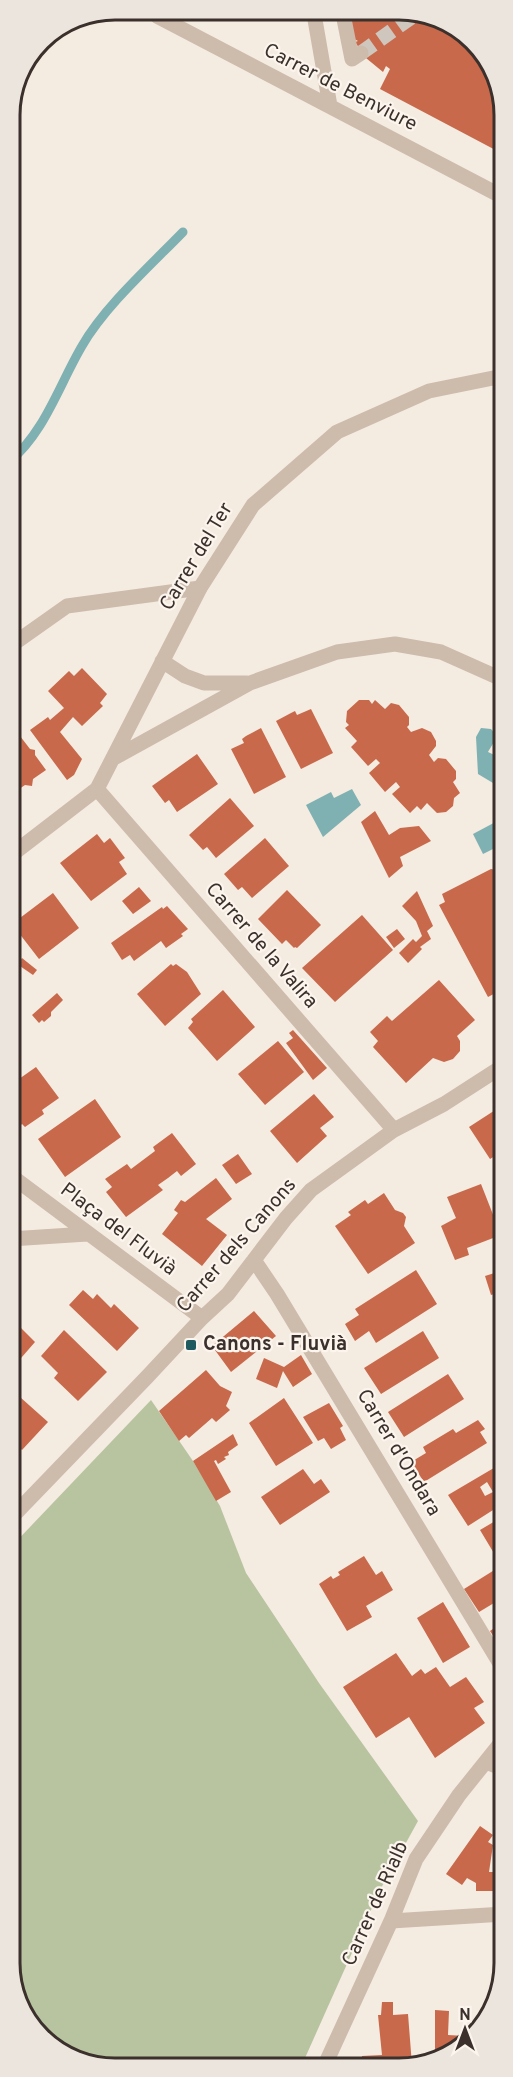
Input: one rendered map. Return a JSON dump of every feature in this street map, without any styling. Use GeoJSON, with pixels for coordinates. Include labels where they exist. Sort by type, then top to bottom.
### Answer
{"type":"FeatureCollection","features":[{"type":"Feature","properties":{"kind":"street","name":"Carrer de Benviure"},"geometry":{"type":"LineString","coordinates":[[164,20],[494,192]]}},
{"type":"Feature","properties":{"kind":"street"},"geometry":{"type":"LineString","coordinates":[[315,20],[330,106]]}},
{"type":"Feature","properties":{"kind":"street"},"geometry":{"type":"LineString","coordinates":[[344,20],[352,59],[361,53]]}},
{"type":"Feature","properties":{"kind":"street","name":"Carrer del Ter"},"geometry":{"type":"LineString","coordinates":[[20,848],[97,789],[200,588],[253,505],[337,432],[429,392],[494,378]]}},
{"type":"Feature","properties":{"kind":"street"},"geometry":{"type":"LineString","coordinates":[[20,639],[67,606],[200,588]]}},
{"type":"Feature","properties":{"kind":"street"},"geometry":{"type":"LineString","coordinates":[[114,758],[250,683],[337,652],[395,644],[441,652],[494,676]]}},
{"type":"Feature","properties":{"kind":"street"},"geometry":{"type":"LineString","coordinates":[[162,661],[185,676],[204,683],[250,683]]}},
{"type":"Feature","properties":{"kind":"street","name":"Carrer de la Valira"},"geometry":{"type":"LineString","coordinates":[[97,789],[394,1130]]}},
{"type":"Feature","properties":{"kind":"street","name":"Carrer dels Canons"},"geometry":{"type":"LineString","coordinates":[[19,1510],[155,1370],[202,1318],[228,1294],[286,1218],[311,1190],[394,1130],[444,1104],[493,1072]]}},
{"type":"Feature","properties":{"kind":"street","name":"Plaça del Fluvià"},"geometry":{"type":"LineString","coordinates":[[19,1183],[202,1318]]}},
{"type":"Feature","properties":{"kind":"street"},"geometry":{"type":"LineString","coordinates":[[19,1238],[87,1234]]}},
{"type":"Feature","properties":{"kind":"street","name":"Carrer d'Ondara"},"geometry":{"type":"LineString","coordinates":[[254,1260],[277,1294],[493,1652]]}},
{"type":"Feature","properties":{"kind":"street","name":"Carrer de Rialb"},"geometry":{"type":"LineString","coordinates":[[328,2058],[391,1922],[416,1858],[459,1795],[493,1753]]}},
{"type":"Feature","properties":{"kind":"street"},"geometry":{"type":"LineString","coordinates":[[486,1762],[493,1765]]}},
{"type":"Feature","properties":{"kind":"street"},"geometry":{"type":"LineString","coordinates":[[391,1922],[493,1915]]}},
{"type":"Feature","properties":{"kind":"green space"},"geometry":{"type":"Polygon","coordinates":[[[151,1400],[193,1461],[220,1506],[246,1573],[319,1683],[418,1821],[380,1890],[305,2058],[114,2058],[96,2056],[67,2045],[52,2034],[35,2015],[23,1987],[19,1963],[19,1538],[151,1400]]]}},
{"type":"Feature","properties":{"kind":"water"},"geometry":{"type":"Polygon","coordinates":[[[481,728],[491,729],[494,732],[494,742],[488,752],[494,755],[494,783],[478,774],[476,737],[481,728]]]}},
{"type":"Feature","properties":{"kind":"water"},"geometry":{"type":"Polygon","coordinates":[[[352,789],[361,805],[323,837],[306,805],[331,792],[334,798],[352,789]]]}},
{"type":"Feature","properties":{"kind":"water"},"geometry":{"type":"Polygon","coordinates":[[[494,823],[494,849],[483,854],[473,834],[494,823]]]}},
{"type":"Feature","properties":{"kind":"building"},"geometry":{"type":"Polygon","coordinates":[[[350,20],[417,21],[446,32],[456,39],[470,52],[484,72],[493,102],[494,149],[380,89],[390,69],[386,66],[383,72],[366,58],[355,42],[358,41],[354,39],[350,20]]]}},
{"type":"Feature","properties":{"kind":"building"},"geometry":{"type":"Polygon","coordinates":[[[82,668],[107,694],[100,703],[103,706],[82,726],[73,717],[60,732],[82,759],[74,775],[67,780],[30,730],[48,717],[50,720],[64,708],[48,691],[69,671],[74,676],[82,668]]]}},
{"type":"Feature","properties":{"kind":"building"},"geometry":{"type":"Polygon","coordinates":[[[359,700],[369,700],[372,704],[375,700],[385,709],[391,703],[399,705],[409,717],[407,727],[411,732],[422,728],[431,732],[436,746],[429,755],[434,762],[438,758],[446,759],[456,771],[456,779],[453,782],[460,793],[454,798],[453,806],[446,812],[437,813],[427,803],[421,810],[417,806],[410,813],[392,794],[400,787],[396,782],[385,792],[369,773],[380,763],[376,759],[368,766],[351,747],[357,741],[345,728],[349,725],[346,722],[347,711],[359,700]]]}},
{"type":"Feature","properties":{"kind":"building"},"geometry":{"type":"Polygon","coordinates":[[[311,709],[333,753],[301,769],[276,721],[295,711],[297,715],[311,709]]]}},
{"type":"Feature","properties":{"kind":"building"},"geometry":{"type":"Polygon","coordinates":[[[261,728],[286,777],[254,794],[231,749],[244,743],[242,739],[261,728]]]}},
{"type":"Feature","properties":{"kind":"building"},"geometry":{"type":"Polygon","coordinates":[[[20,736],[30,749],[35,750],[35,755],[46,770],[33,779],[32,786],[25,785],[20,789],[20,736]]]}},
{"type":"Feature","properties":{"kind":"building"},"geometry":{"type":"Polygon","coordinates":[[[197,754],[218,784],[177,812],[169,800],[165,803],[152,786],[197,754]]]}},
{"type":"Feature","properties":{"kind":"building"},"geometry":{"type":"Polygon","coordinates":[[[230,798],[254,826],[216,858],[207,847],[203,850],[189,835],[230,798]]]}},
{"type":"Feature","properties":{"kind":"building"},"geometry":{"type":"Polygon","coordinates":[[[375,811],[389,835],[400,828],[419,826],[431,841],[400,857],[403,866],[389,878],[361,822],[375,811]]]}},
{"type":"Feature","properties":{"kind":"building"},"geometry":{"type":"Polygon","coordinates":[[[97,834],[104,843],[110,838],[125,858],[119,862],[127,874],[91,901],[60,863],[97,834]]]}},
{"type":"Feature","properties":{"kind":"building"},"geometry":{"type":"Polygon","coordinates":[[[265,838],[289,866],[252,898],[242,887],[238,890],[224,874],[265,838]]]}},
{"type":"Feature","properties":{"kind":"building"},"geometry":{"type":"Polygon","coordinates":[[[494,869],[494,994],[488,997],[439,905],[445,902],[442,894],[494,869]]]}},
{"type":"Feature","properties":{"kind":"building"},"geometry":{"type":"Polygon","coordinates":[[[139,887],[151,901],[133,914],[122,901],[139,887]]]}},
{"type":"Feature","properties":{"kind":"building"},"geometry":{"type":"Polygon","coordinates":[[[287,890],[321,925],[297,948],[286,940],[282,944],[258,919],[287,890]]]}},
{"type":"Feature","properties":{"kind":"building"},"geometry":{"type":"Polygon","coordinates":[[[417,891],[433,926],[427,931],[431,939],[420,947],[422,949],[408,963],[399,953],[413,939],[416,942],[422,936],[416,921],[402,906],[417,891]]]}},
{"type":"Feature","properties":{"kind":"building"},"geometry":{"type":"Polygon","coordinates":[[[53,893],[79,928],[39,959],[20,934],[20,918],[53,893]]]}},
{"type":"Feature","properties":{"kind":"building"},"geometry":{"type":"Polygon","coordinates":[[[167,906],[188,929],[181,934],[183,936],[166,948],[161,941],[134,961],[130,955],[122,960],[111,943],[162,907],[163,909],[167,906]]]}},
{"type":"Feature","properties":{"kind":"building"},"geometry":{"type":"Polygon","coordinates":[[[362,915],[393,950],[335,1002],[302,968],[362,915]]]}},
{"type":"Feature","properties":{"kind":"building"},"geometry":{"type":"Polygon","coordinates":[[[397,929],[405,939],[394,948],[386,937],[397,929]]]}},
{"type":"Feature","properties":{"kind":"building"},"geometry":{"type":"Polygon","coordinates":[[[22,958],[37,970],[33,975],[20,966],[22,958]]]}},
{"type":"Feature","properties":{"kind":"building"},"geometry":{"type":"Polygon","coordinates":[[[171,964],[173,966],[176,964],[187,972],[201,994],[165,1026],[137,994],[171,964]]]}},
{"type":"Feature","properties":{"kind":"building"},"geometry":{"type":"Polygon","coordinates":[[[439,980],[475,1020],[457,1036],[460,1041],[460,1051],[453,1059],[444,1062],[433,1058],[406,1083],[373,1047],[378,1041],[370,1032],[387,1016],[392,1021],[439,980]]]}},
{"type":"Feature","properties":{"kind":"building"},"geometry":{"type":"Polygon","coordinates":[[[223,990],[255,1027],[217,1061],[188,1028],[193,1022],[191,1019],[223,990]]]}},
{"type":"Feature","properties":{"kind":"building"},"geometry":{"type":"Polygon","coordinates":[[[57,993],[63,1000],[51,1012],[51,1016],[39,1023],[32,1015],[57,993]]]}},
{"type":"Feature","properties":{"kind":"building"},"geometry":{"type":"Polygon","coordinates":[[[293,1030],[327,1068],[313,1080],[286,1043],[293,1038],[289,1033],[293,1030]]]}},
{"type":"Feature","properties":{"kind":"building"},"geometry":{"type":"Polygon","coordinates":[[[278,1041],[304,1072],[265,1105],[238,1074],[278,1041]]]}},
{"type":"Feature","properties":{"kind":"building"},"geometry":{"type":"Polygon","coordinates":[[[36,1067],[59,1098],[42,1110],[44,1114],[25,1127],[22,1124],[19,1126],[19,1079],[36,1067]]]}},
{"type":"Feature","properties":{"kind":"building"},"geometry":{"type":"Polygon","coordinates":[[[314,1094],[334,1117],[320,1128],[327,1136],[297,1163],[270,1131],[314,1094]]]}},
{"type":"Feature","properties":{"kind":"building"},"geometry":{"type":"Polygon","coordinates":[[[95,1099],[121,1137],[65,1177],[38,1139],[95,1099]]]}},
{"type":"Feature","properties":{"kind":"building"},"geometry":{"type":"Polygon","coordinates":[[[493,1111],[493,1157],[490,1159],[469,1127],[493,1111]]]}},
{"type":"Feature","properties":{"kind":"building"},"geometry":{"type":"Polygon","coordinates":[[[172,1133],[196,1164],[181,1176],[177,1171],[158,1185],[163,1190],[126,1217],[106,1192],[112,1187],[105,1179],[127,1164],[131,1169],[155,1151],[153,1147],[172,1133]]]}},
{"type":"Feature","properties":{"kind":"building"},"geometry":{"type":"Polygon","coordinates":[[[238,1154],[252,1174],[236,1184],[222,1165],[238,1154]]]}},
{"type":"Feature","properties":{"kind":"building"},"geometry":{"type":"Polygon","coordinates":[[[216,1178],[232,1199],[206,1219],[227,1235],[202,1266],[162,1234],[178,1213],[174,1210],[181,1200],[185,1202],[216,1178]]]}},
{"type":"Feature","properties":{"kind":"building"},"geometry":{"type":"Polygon","coordinates":[[[481,1184],[493,1216],[493,1238],[467,1248],[469,1255],[455,1260],[441,1226],[456,1218],[447,1197],[481,1184]]]}},
{"type":"Feature","properties":{"kind":"building"},"geometry":{"type":"Polygon","coordinates":[[[384,1193],[395,1210],[406,1217],[404,1226],[415,1243],[368,1274],[335,1226],[351,1215],[348,1212],[365,1200],[368,1204],[384,1193]]]}},
{"type":"Feature","properties":{"kind":"building"},"geometry":{"type":"Polygon","coordinates":[[[416,1270],[437,1304],[376,1343],[369,1331],[355,1341],[345,1324],[359,1315],[355,1309],[416,1270]]]}},
{"type":"Feature","properties":{"kind":"building"},"geometry":{"type":"Polygon","coordinates":[[[493,1273],[493,1294],[491,1295],[485,1276],[493,1273]]]}},
{"type":"Feature","properties":{"kind":"building"},"geometry":{"type":"Polygon","coordinates":[[[83,1290],[93,1299],[97,1294],[111,1308],[114,1304],[139,1328],[117,1351],[69,1305],[83,1290]]]}},
{"type":"Feature","properties":{"kind":"building"},"geometry":{"type":"Polygon","coordinates":[[[254,1311],[276,1336],[231,1372],[212,1346],[254,1311]]]}},
{"type":"Feature","properties":{"kind":"building"},"geometry":{"type":"Polygon","coordinates":[[[19,1326],[35,1342],[19,1360],[19,1326]]]}},
{"type":"Feature","properties":{"kind":"building"},"geometry":{"type":"Polygon","coordinates":[[[64,1330],[107,1372],[78,1401],[54,1378],[58,1373],[41,1356],[64,1330]]]}},
{"type":"Feature","properties":{"kind":"building"},"geometry":{"type":"Polygon","coordinates":[[[423,1331],[439,1358],[381,1394],[364,1368],[423,1331]]]}},
{"type":"Feature","properties":{"kind":"building"},"geometry":{"type":"Polygon","coordinates":[[[301,1355],[312,1374],[293,1387],[283,1371],[277,1388],[256,1379],[264,1358],[284,1367],[301,1355]]]}},
{"type":"Feature","properties":{"kind":"building"},"geometry":{"type":"Polygon","coordinates":[[[206,1370],[220,1386],[232,1392],[226,1406],[230,1410],[216,1422],[212,1418],[189,1438],[186,1435],[179,1441],[159,1411],[206,1370]]]}},
{"type":"Feature","properties":{"kind":"building"},"geometry":{"type":"Polygon","coordinates":[[[448,1374],[464,1399],[404,1437],[388,1412],[448,1374]]]}},
{"type":"Feature","properties":{"kind":"building"},"geometry":{"type":"Polygon","coordinates":[[[19,1396],[48,1422],[22,1450],[19,1448],[19,1396]]]}},
{"type":"Feature","properties":{"kind":"building"},"geometry":{"type":"Polygon","coordinates":[[[284,1398],[313,1443],[276,1466],[249,1423],[284,1398]]]}},
{"type":"Feature","properties":{"kind":"building"},"geometry":{"type":"Polygon","coordinates":[[[329,1403],[343,1426],[340,1428],[346,1440],[331,1449],[324,1438],[318,1441],[303,1417],[329,1403]]]}},
{"type":"Feature","properties":{"kind":"building"},"geometry":{"type":"Polygon","coordinates":[[[478,1420],[485,1429],[480,1432],[487,1443],[424,1482],[411,1462],[426,1453],[423,1447],[453,1429],[456,1433],[478,1420]]]}},
{"type":"Feature","properties":{"kind":"building"},"geometry":{"type":"Polygon","coordinates":[[[233,1434],[238,1445],[228,1452],[229,1455],[224,1457],[226,1459],[218,1464],[216,1460],[214,1461],[231,1492],[216,1501],[193,1461],[233,1434]]]}},
{"type":"Feature","properties":{"kind":"building"},"geometry":{"type":"Polygon","coordinates":[[[493,1468],[493,1510],[468,1526],[448,1495],[493,1468]],[[487,1482],[480,1487],[485,1496],[493,1492],[487,1482]]]}},
{"type":"Feature","properties":{"kind":"building"},"geometry":{"type":"Polygon","coordinates":[[[303,1469],[314,1484],[321,1479],[330,1492],[280,1525],[261,1497],[303,1469]]]}},
{"type":"Feature","properties":{"kind":"building"},"geometry":{"type":"Polygon","coordinates":[[[493,1522],[493,1552],[480,1530],[493,1522]]]}},
{"type":"Feature","properties":{"kind":"building"},"geometry":{"type":"Polygon","coordinates":[[[364,1556],[376,1575],[382,1571],[393,1590],[366,1606],[372,1617],[347,1631],[319,1584],[331,1576],[333,1579],[340,1575],[338,1572],[364,1556]]]}},
{"type":"Feature","properties":{"kind":"building"},"geometry":{"type":"Polygon","coordinates":[[[493,1571],[493,1603],[479,1612],[464,1589],[493,1571]]]}},
{"type":"Feature","properties":{"kind":"building"},"geometry":{"type":"Polygon","coordinates":[[[443,1602],[470,1647],[443,1663],[417,1618],[443,1602]]]}},
{"type":"Feature","properties":{"kind":"building"},"geometry":{"type":"Polygon","coordinates":[[[396,1653],[412,1676],[421,1669],[425,1674],[436,1667],[450,1687],[466,1677],[484,1702],[474,1708],[485,1723],[435,1758],[409,1717],[376,1738],[343,1687],[396,1653]]]}},
{"type":"Feature","properties":{"kind":"building"},"geometry":{"type":"Polygon","coordinates":[[[480,1826],[493,1835],[488,1842],[493,1845],[489,1872],[493,1872],[493,1891],[476,1891],[476,1883],[467,1878],[462,1885],[446,1874],[480,1826]]]}},
{"type":"Feature","properties":{"kind":"building"},"geometry":{"type":"Polygon","coordinates":[[[382,2002],[393,2002],[393,2015],[408,2014],[411,2057],[362,2058],[362,2056],[382,2055],[378,2015],[381,2015],[382,2002]]]}},
{"type":"Feature","properties":{"kind":"building"},"geometry":{"type":"Polygon","coordinates":[[[435,2010],[449,2011],[448,2035],[459,2036],[435,2050],[435,2010]]]}},
{"type":"Feature","properties":{"kind":"waterway"},"geometry":{"type":"LineString","coordinates":[[20,452],[42,422],[82,346],[103,316],[129,286],[183,232]]}},
{"type":"Feature","properties":{"kind":"tunnel"},"geometry":{"type":"LineString","coordinates":[[361,53],[407,20]]}},
{"type":"Feature","properties":{"kind":"place","name":"Canons - Fluvià"},"geometry":{"type":"Point","coordinates":[191,1345]}}]}
